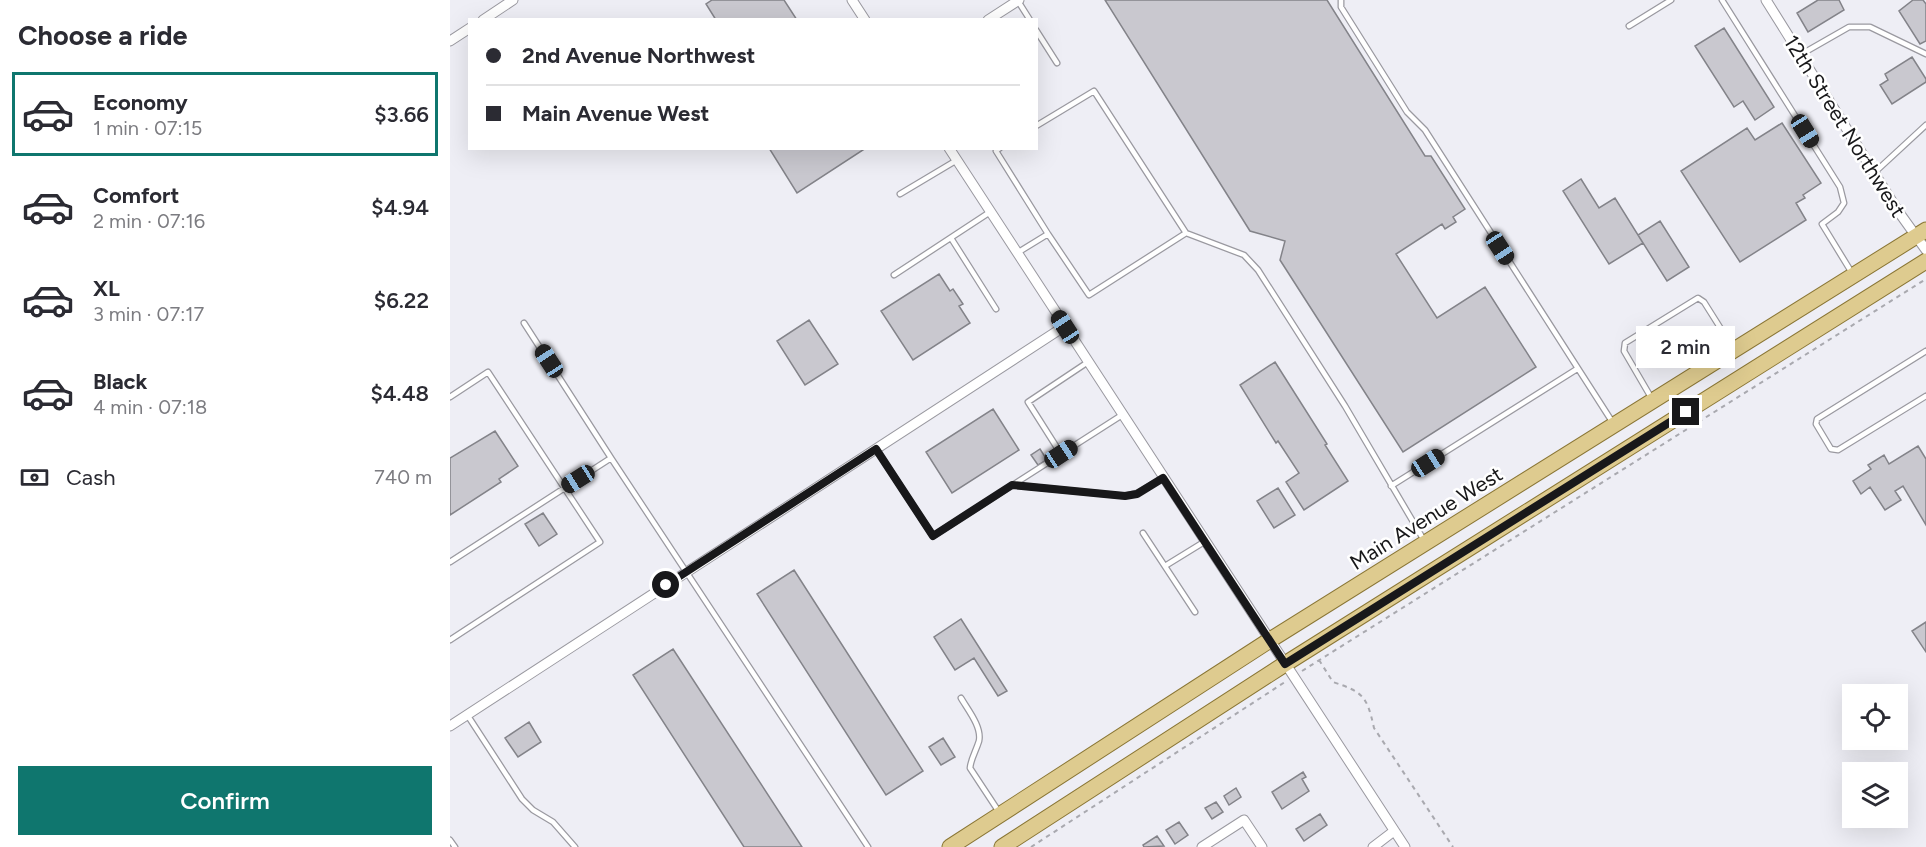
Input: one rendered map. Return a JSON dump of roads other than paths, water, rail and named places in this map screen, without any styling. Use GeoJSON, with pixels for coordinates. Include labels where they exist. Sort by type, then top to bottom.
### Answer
{"type":"FeatureCollection","features":[{"type":"Feature","properties":{"kind":"main road","name":"Main Avenue West"},"geometry":{"type":"LineString","coordinates":[[950,847],[1270,640],[1921,233]]}},
{"type":"Feature","properties":{"kind":"main road"},"geometry":{"type":"LineString","coordinates":[[1002,847],[1289,670],[1926,261]]}},
{"type":"Feature","properties":{"kind":"street"},"geometry":{"type":"LineString","coordinates":[[486,18],[513,0]]}},
{"type":"Feature","properties":{"kind":"street"},"geometry":{"type":"LineString","coordinates":[[852,0],[864,18]]}},
{"type":"Feature","properties":{"kind":"street"},"geometry":{"type":"LineString","coordinates":[[991,18],[1018,0]]}},
{"type":"Feature","properties":{"kind":"street","name":"12th Street Northwest"},"geometry":{"type":"LineString","coordinates":[[1766,0],[1874,173],[1921,233],[1926,250]]}},
{"type":"Feature","properties":{"kind":"street"},"geometry":{"type":"LineString","coordinates":[[450,41],[468,29]]}},
{"type":"Feature","properties":{"kind":"street"},"geometry":{"type":"LineString","coordinates":[[950,150],[1405,847]]}},
{"type":"Feature","properties":{"kind":"street"},"geometry":{"type":"LineString","coordinates":[[450,726],[1065,327]]}},
{"type":"Feature","properties":{"kind":"street"},"geometry":{"type":"LineString","coordinates":[[1202,847],[1244,819],[1262,847]]}},
{"type":"Feature","properties":{"kind":"street"},"geometry":{"type":"LineString","coordinates":[[1373,847],[1395,831]]}},
{"type":"Feature","properties":{"kind":"lane"},"geometry":{"type":"LineString","coordinates":[[1018,0],[1029,18]]}},
{"type":"Feature","properties":{"kind":"lane"},"geometry":{"type":"LineString","coordinates":[[1341,0],[1341,7],[1401,103],[1425,130],[1615,425]]}},
{"type":"Feature","properties":{"kind":"lane"},"geometry":{"type":"LineString","coordinates":[[1629,26],[1671,0]]}},
{"type":"Feature","properties":{"kind":"lane"},"geometry":{"type":"LineString","coordinates":[[1722,0],[1840,187],[1844,203],[1838,212],[1822,224],[1854,275]]}},
{"type":"Feature","properties":{"kind":"lane"},"geometry":{"type":"LineString","coordinates":[[1800,56],[1849,27],[1869,27],[1926,54]]}},
{"type":"Feature","properties":{"kind":"lane"},"geometry":{"type":"LineString","coordinates":[[1038,33],[1057,63]]}},
{"type":"Feature","properties":{"kind":"lane"},"geometry":{"type":"LineString","coordinates":[[1038,125],[1094,91],[1186,233],[1244,255],[1258,270],[1345,406],[1426,543]]}},
{"type":"Feature","properties":{"kind":"lane"},"geometry":{"type":"LineString","coordinates":[[1874,173],[1926,124]]}},
{"type":"Feature","properties":{"kind":"lane"},"geometry":{"type":"LineString","coordinates":[[997,150],[1048,234],[1089,295],[1186,233]]}},
{"type":"Feature","properties":{"kind":"lane"},"geometry":{"type":"LineString","coordinates":[[900,194],[957,160]]}},
{"type":"Feature","properties":{"kind":"lane"},"geometry":{"type":"LineString","coordinates":[[894,275],[990,212]]}},
{"type":"Feature","properties":{"kind":"lane"},"geometry":{"type":"LineString","coordinates":[[1017,253],[1048,234]]}},
{"type":"Feature","properties":{"kind":"lane"},"geometry":{"type":"LineString","coordinates":[[951,238],[996,309]]}},
{"type":"Feature","properties":{"kind":"lane"},"geometry":{"type":"LineString","coordinates":[[1653,401],[1624,351],[1625,343],[1634,337],[1698,298],[1704,302],[1735,350]]}},
{"type":"Feature","properties":{"kind":"lane"},"geometry":{"type":"LineString","coordinates":[[524,323],[868,847]]}},
{"type":"Feature","properties":{"kind":"lane"},"geometry":{"type":"LineString","coordinates":[[1926,351],[1817,419],[1816,424],[1831,448],[1838,450],[1926,396]]}},
{"type":"Feature","properties":{"kind":"lane"},"geometry":{"type":"LineString","coordinates":[[1061,454],[1028,402],[1088,362]]}},
{"type":"Feature","properties":{"kind":"lane"},"geometry":{"type":"LineString","coordinates":[[1391,486],[1577,369]]}},
{"type":"Feature","properties":{"kind":"lane"},"geometry":{"type":"LineString","coordinates":[[450,397],[488,372],[600,542],[450,640]]}},
{"type":"Feature","properties":{"kind":"lane"},"geometry":{"type":"LineString","coordinates":[[876,449],[933,536],[1122,415]]}},
{"type":"Feature","properties":{"kind":"lane"},"geometry":{"type":"LineString","coordinates":[[450,562],[611,458]]}},
{"type":"Feature","properties":{"kind":"lane"},"geometry":{"type":"LineString","coordinates":[[1012,485],[1125,496],[1137,494],[1163,478]]}},
{"type":"Feature","properties":{"kind":"lane"},"geometry":{"type":"LineString","coordinates":[[1143,533],[1195,612]]}},
{"type":"Feature","properties":{"kind":"lane"},"geometry":{"type":"LineString","coordinates":[[1165,566],[1204,542]]}},
{"type":"Feature","properties":{"kind":"lane"},"geometry":{"type":"LineString","coordinates":[[961,698],[979,730],[970,768],[1000,815]]}},
{"type":"Feature","properties":{"kind":"lane"},"geometry":{"type":"LineString","coordinates":[[467,715],[522,799],[533,810],[553,822],[575,847]]}},
{"type":"Feature","properties":{"kind":"lane"},"geometry":{"type":"LineString","coordinates":[[450,840],[454,847]]}}]}
